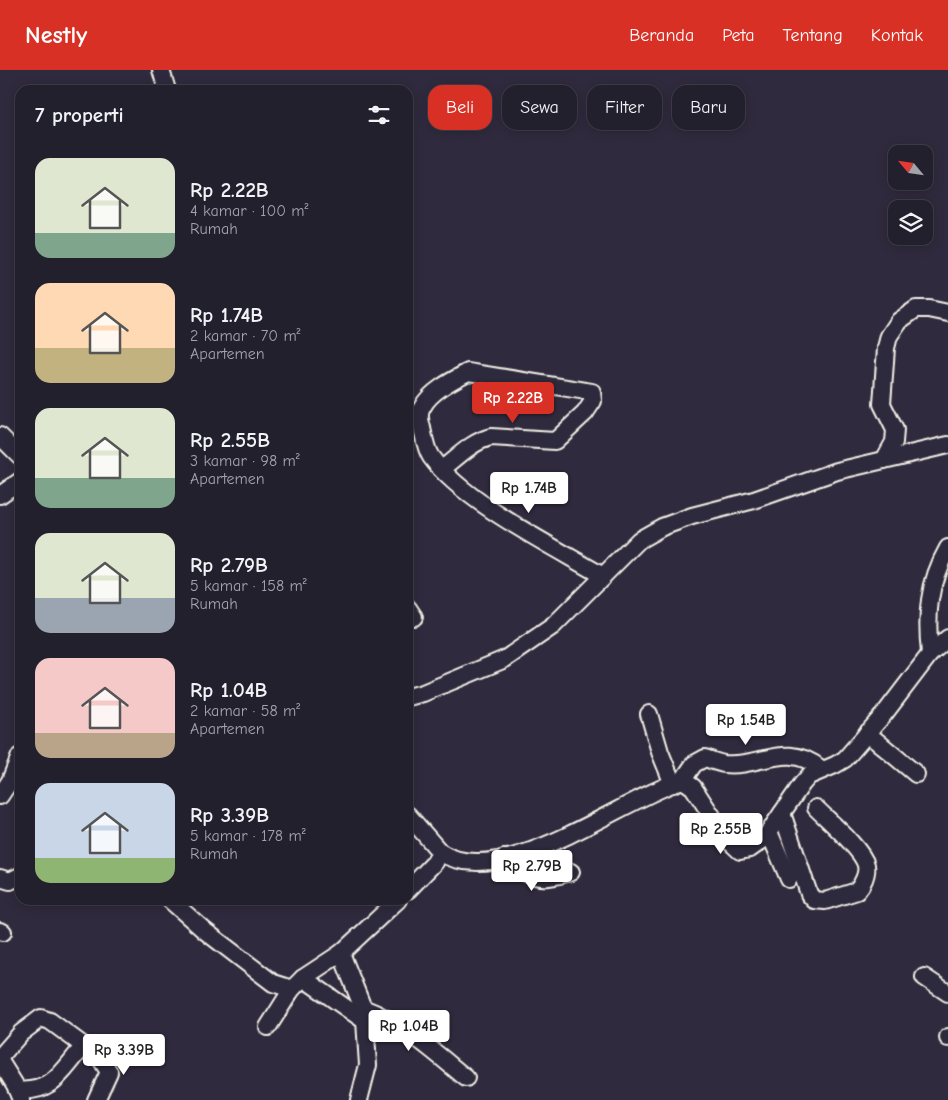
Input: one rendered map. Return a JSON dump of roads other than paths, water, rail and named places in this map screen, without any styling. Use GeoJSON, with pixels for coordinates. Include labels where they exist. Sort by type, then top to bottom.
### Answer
{"type":"FeatureCollection","features":[{"type":"Feature","properties":{"kind":"street"},"geometry":{"type":"LineString","coordinates":[[161,70],[166,85]]}},
{"type":"Feature","properties":{"kind":"street"},"geometry":{"type":"LineString","coordinates":[[884,460],[894,442],[895,430],[882,404],[886,348],[889,336],[900,321],[916,309],[929,309],[948,313]]}},
{"type":"Feature","properties":{"kind":"street"},"geometry":{"type":"LineString","coordinates":[[442,470],[470,445],[486,438],[555,441],[586,413],[594,396],[592,392],[468,372],[450,381],[423,405],[419,416],[430,456],[442,470],[475,497],[508,520],[603,576]]}},
{"type":"Feature","properties":{"kind":"street"},"geometry":{"type":"LineString","coordinates":[[0,436],[15,451]]}},
{"type":"Feature","properties":{"kind":"street"},"geometry":{"type":"LineString","coordinates":[[413,696],[423,694],[505,659],[553,626],[639,540],[662,526],[754,500],[837,472],[948,445]]}},
{"type":"Feature","properties":{"kind":"street"},"geometry":{"type":"LineString","coordinates":[[2,491],[15,484]]}},
{"type":"Feature","properties":{"kind":"street"},"geometry":{"type":"LineString","coordinates":[[930,654],[928,601],[932,585],[948,548]]}},
{"type":"Feature","properties":{"kind":"street"},"geometry":{"type":"LineString","coordinates":[[649,714],[660,752],[678,782],[692,787],[717,827],[740,852],[746,852],[757,845],[769,832],[809,776],[845,759],[885,713],[930,654],[948,638]]}},
{"type":"Feature","properties":{"kind":"street"},"geometry":{"type":"LineString","coordinates":[[867,733],[916,774]]}},
{"type":"Feature","properties":{"kind":"street"},"geometry":{"type":"LineString","coordinates":[[413,821],[440,852],[450,858],[485,862],[504,858],[562,838],[678,782],[694,764],[705,758],[724,764],[787,754],[813,762],[821,770]]}},
{"type":"Feature","properties":{"kind":"street"},"geometry":{"type":"LineString","coordinates":[[0,796],[10,781],[15,768]]}},
{"type":"Feature","properties":{"kind":"street"},"geometry":{"type":"LineString","coordinates":[[782,814],[809,894],[814,900],[825,901],[857,891],[863,882],[866,865],[852,844],[816,808]]}},
{"type":"Feature","properties":{"kind":"street"},"geometry":{"type":"LineString","coordinates":[[769,832],[789,879]]}},
{"type":"Feature","properties":{"kind":"street"},"geometry":{"type":"LineString","coordinates":[[413,885],[435,862],[440,852]]}},
{"type":"Feature","properties":{"kind":"street"},"geometry":{"type":"LineString","coordinates":[[504,858],[522,870],[542,879],[571,872]]}},
{"type":"Feature","properties":{"kind":"street"},"geometry":{"type":"LineString","coordinates":[[0,878],[10,881],[15,878]]}},
{"type":"Feature","properties":{"kind":"street"},"geometry":{"type":"LineString","coordinates":[[176,905],[205,931],[273,983],[297,983],[364,1015],[387,1017],[408,1031],[466,1078]]}},
{"type":"Feature","properties":{"kind":"street"},"geometry":{"type":"LineString","coordinates":[[268,1027],[297,983],[341,953],[393,905]]}},
{"type":"Feature","properties":{"kind":"street"},"geometry":{"type":"LineString","coordinates":[[341,953],[364,1015],[368,1065],[359,1100]]}},
{"type":"Feature","properties":{"kind":"street"},"geometry":{"type":"LineString","coordinates":[[924,977],[948,993]]}},
{"type":"Feature","properties":{"kind":"street"},"geometry":{"type":"LineString","coordinates":[[0,1057],[20,1032],[41,1018],[50,1021],[99,1056],[109,1072],[96,1100]]}},
{"type":"Feature","properties":{"kind":"street"},"geometry":{"type":"LineString","coordinates":[[0,1061],[19,1095],[32,1092],[54,1082],[84,1046]]}}]}
